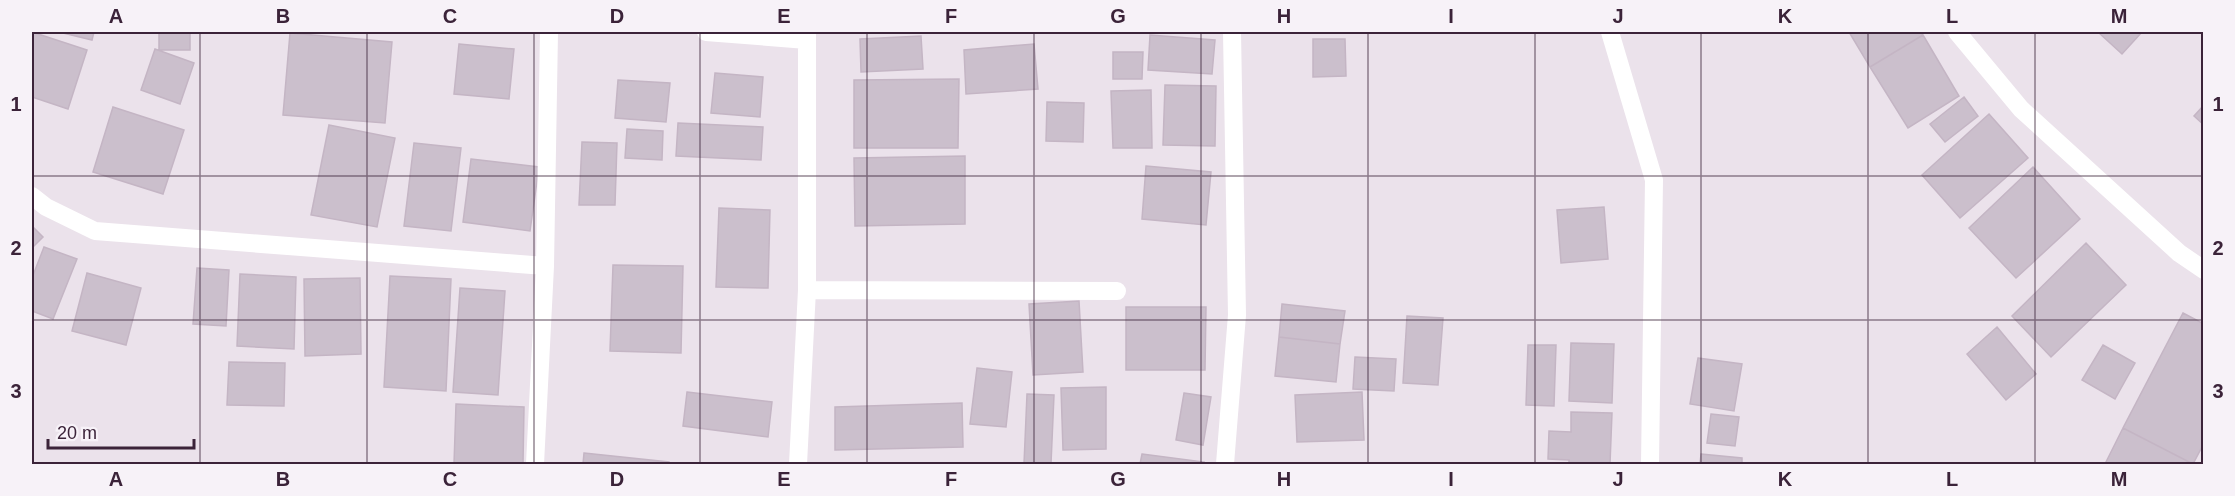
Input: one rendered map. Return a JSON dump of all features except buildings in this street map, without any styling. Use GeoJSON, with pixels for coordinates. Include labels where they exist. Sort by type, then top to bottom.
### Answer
{"type":"FeatureCollection","features":[{"type":"Feature","properties":{"kind":"street"},"geometry":{"type":"LineString","coordinates":[[535,465],[545,266],[549,32]]}},
{"type":"Feature","properties":{"kind":"street"},"geometry":{"type":"LineString","coordinates":[[706,32],[807,36],[807,290],[798,465]]}},
{"type":"Feature","properties":{"kind":"street"},"geometry":{"type":"LineString","coordinates":[[1225,465],[1237,315],[1232,32]]}},
{"type":"Feature","properties":{"kind":"street"},"geometry":{"type":"LineString","coordinates":[[1610,32],[1654,180],[1650,465]]}},
{"type":"Feature","properties":{"kind":"street"},"geometry":{"type":"LineString","coordinates":[[1957,32],[2021,109],[2179,253],[2204,270]]}},
{"type":"Feature","properties":{"kind":"street"},"geometry":{"type":"LineString","coordinates":[[32,196],[46,207],[95,231],[545,266]]}},
{"type":"Feature","properties":{"kind":"street"},"geometry":{"type":"LineString","coordinates":[[807,290],[1117,291]]}}]}
